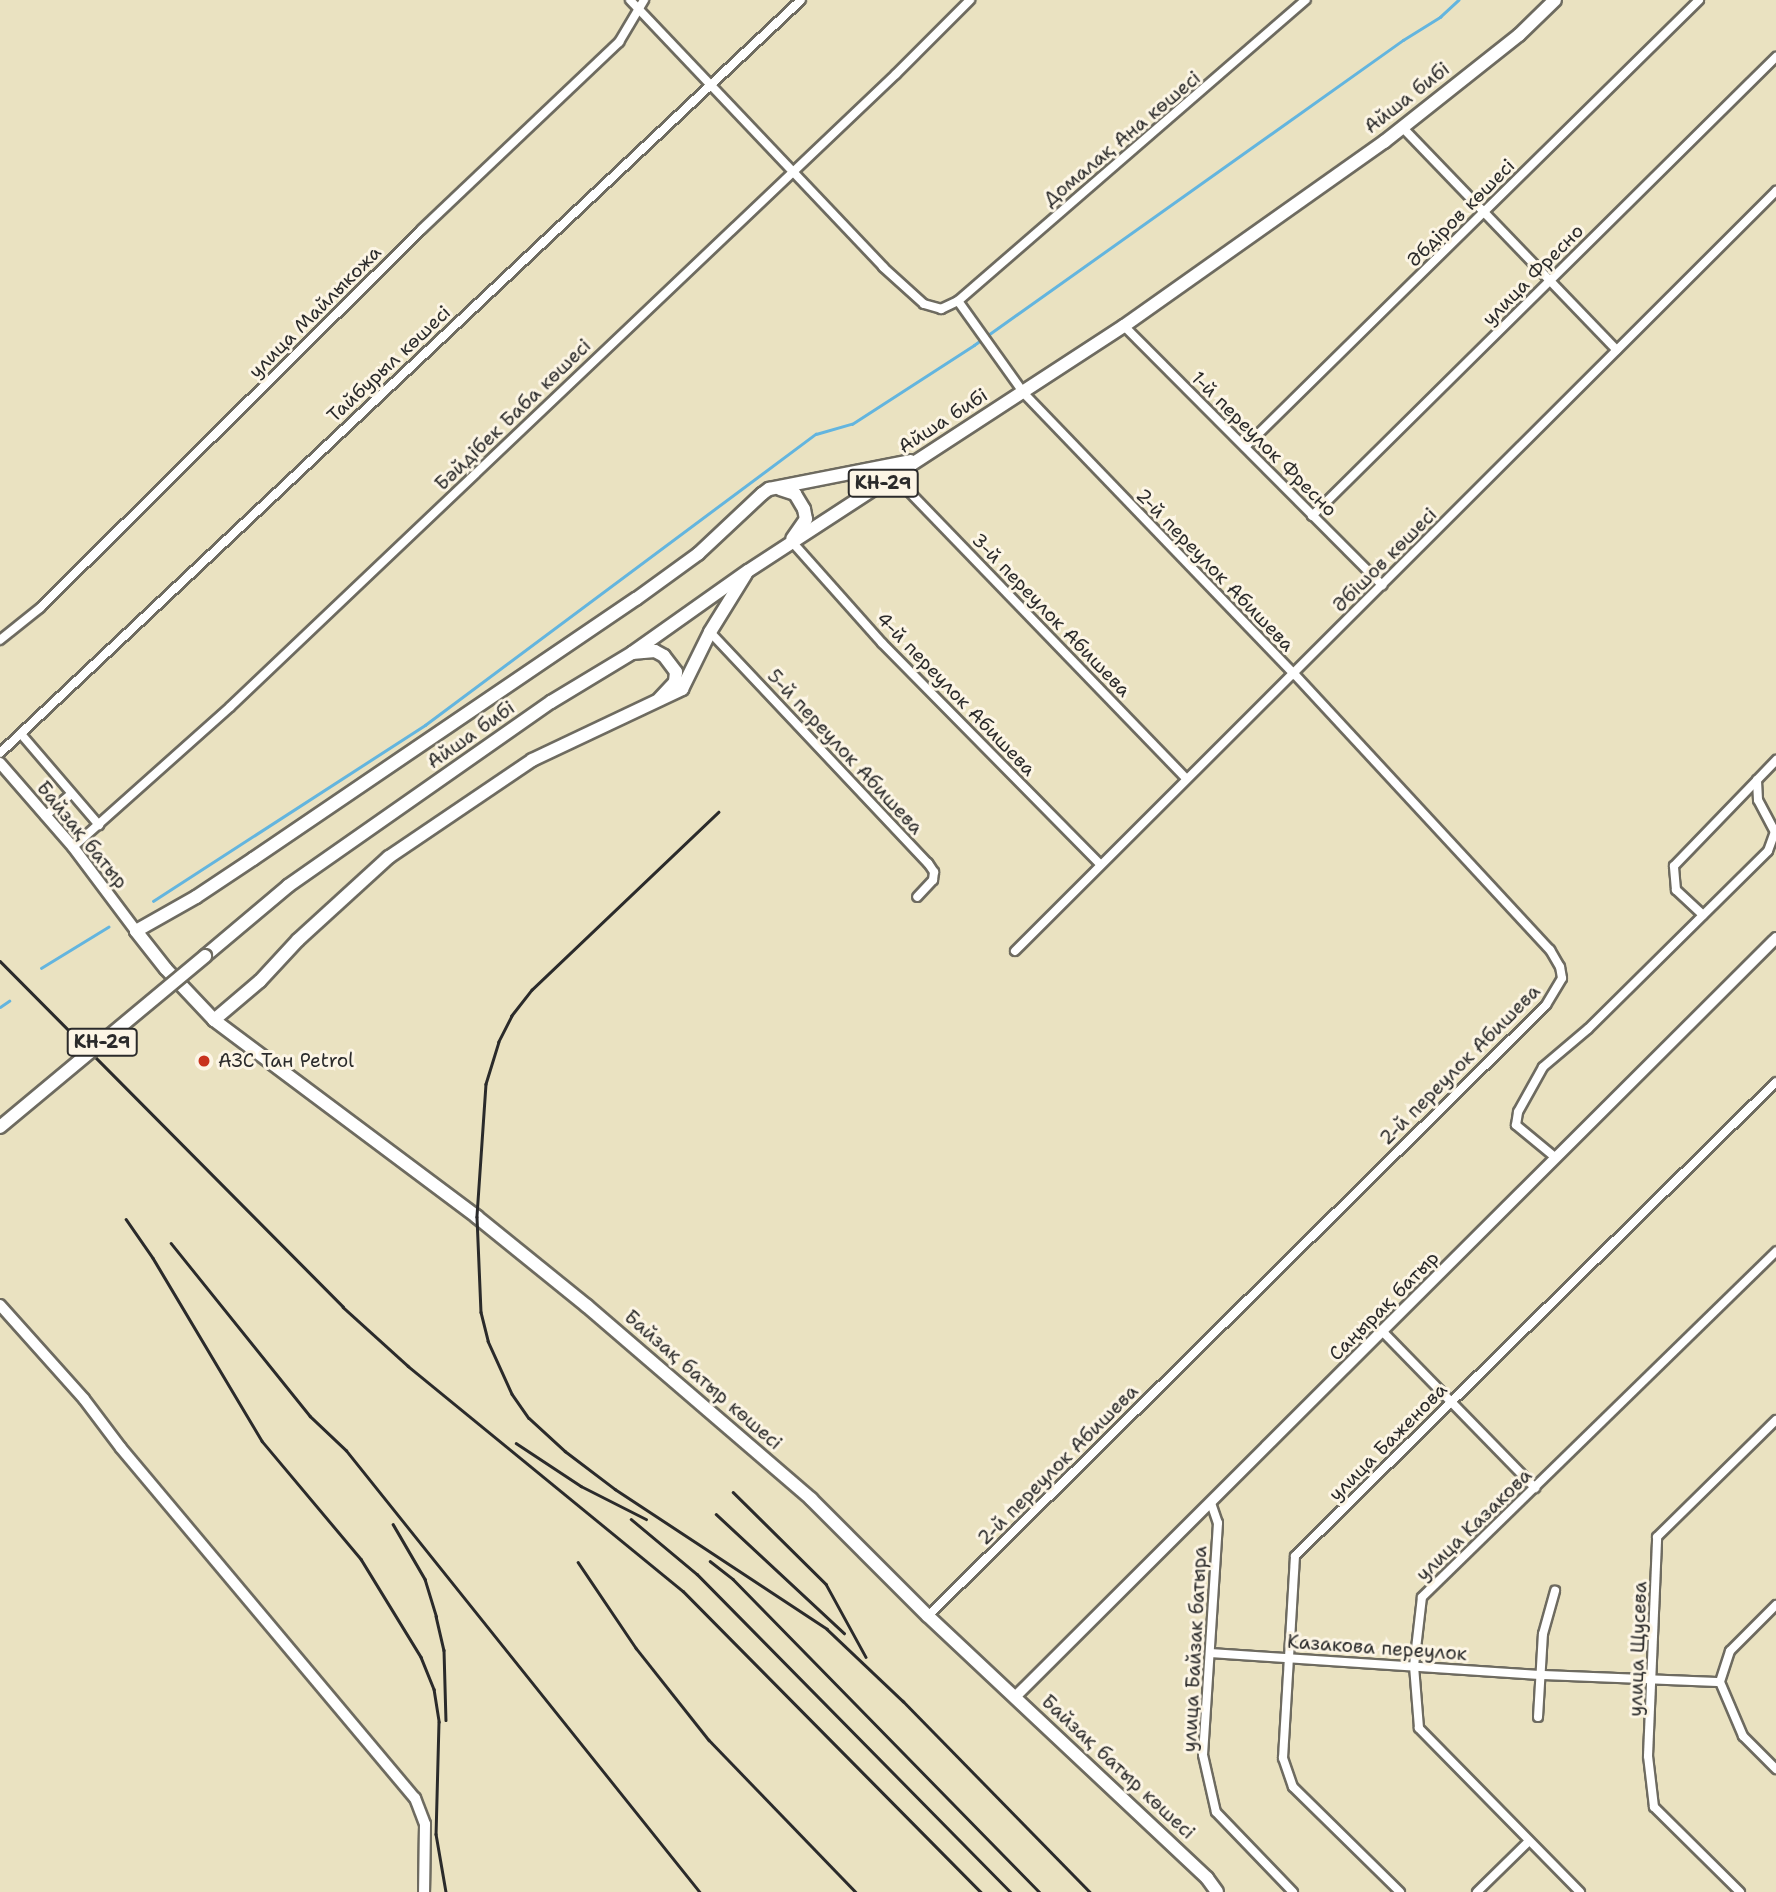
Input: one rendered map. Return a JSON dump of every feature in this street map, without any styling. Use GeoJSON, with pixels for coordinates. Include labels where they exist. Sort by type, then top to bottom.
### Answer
{"type":"FeatureCollection","features":[{"type":"Feature","properties":{"kind":"main road","name":"Айша бибі"},"geometry":{"type":"LineString","coordinates":[[0,1128],[288,886],[551,702],[632,653],[748,570],[1124,326],[1403,128],[1518,35],[1555,0]]}},
{"type":"Feature","properties":{"kind":"main road"},"geometry":{"type":"LineString","coordinates":[[136,930],[253,859],[636,599],[698,554],[769,489],[917,460]]}},
{"type":"Feature","properties":{"kind":"main road"},"geometry":{"type":"LineString","coordinates":[[769,489],[788,489],[795,494],[804,509],[806,519],[789,545]]}},
{"type":"Feature","properties":{"kind":"main road"},"geometry":{"type":"LineString","coordinates":[[214,1020],[260,981],[298,940],[389,857],[532,760],[648,708],[682,689],[710,632],[748,570]]}},
{"type":"Feature","properties":{"kind":"main road"},"geometry":{"type":"LineString","coordinates":[[632,653],[655,651],[664,656],[676,672],[675,682],[668,691],[648,708]]}},
{"type":"Feature","properties":{"kind":"main road","name":"Байзақ батыр көшесі"},"geometry":{"type":"LineString","coordinates":[[136,930],[166,969],[214,1020],[477,1217],[587,1306],[811,1499],[928,1616],[1207,1878],[1217,1892]]}},
{"type":"Feature","properties":{"kind":"street"},"geometry":{"type":"LineString","coordinates":[[630,0],[790,173],[924,304],[933,309],[948,309],[958,301]]}},
{"type":"Feature","properties":{"kind":"street","name":"улица Майлыкожа"},"geometry":{"type":"LineString","coordinates":[[0,640],[40,608],[422,229],[619,42],[644,0]]}},
{"type":"Feature","properties":{"kind":"street","name":"Тайбурыл көшесі"},"geometry":{"type":"LineString","coordinates":[[0,753],[801,0]]}},
{"type":"Feature","properties":{"kind":"street","name":"Бәйдібек Баба көшесі"},"geometry":{"type":"LineString","coordinates":[[73,847],[230,707],[896,74],[970,0]]}},
{"type":"Feature","properties":{"kind":"street","name":"Домалақ Ана көшесі"},"geometry":{"type":"LineString","coordinates":[[958,301],[1306,0]]}},
{"type":"Feature","properties":{"kind":"street","name":"Әбдіров көшесі"},"geometry":{"type":"LineString","coordinates":[[1245,447],[1699,0]]}},
{"type":"Feature","properties":{"kind":"street","name":"улица Фресно"},"geometry":{"type":"LineString","coordinates":[[1312,516],[1776,57]]}},
{"type":"Feature","properties":{"kind":"street"},"geometry":{"type":"LineString","coordinates":[[1403,128],[1617,350]]}},
{"type":"Feature","properties":{"kind":"street","name":"Әбішов көшесі"},"geometry":{"type":"LineString","coordinates":[[1015,951],[1185,777],[1294,675],[1776,191]]}},
{"type":"Feature","properties":{"kind":"street","name":"2-й переулок Абишева"},"geometry":{"type":"LineString","coordinates":[[928,1616],[1546,1005],[1562,978],[1560,967],[1550,950],[1294,675],[1023,392],[958,301]]}},
{"type":"Feature","properties":{"kind":"street","name":"1-й переулок Фресно"},"geometry":{"type":"LineString","coordinates":[[1124,326],[1382,585]]}},
{"type":"Feature","properties":{"kind":"street","name":"3-й переулок Абишева"},"geometry":{"type":"LineString","coordinates":[[894,476],[1185,777]]}},
{"type":"Feature","properties":{"kind":"street","name":"4-й переулок Абишева"},"geometry":{"type":"LineString","coordinates":[[789,545],[1100,864]]}},
{"type":"Feature","properties":{"kind":"street","name":"5-й переулок Абишева"},"geometry":{"type":"LineString","coordinates":[[710,632],[928,863],[934,872],[933,880],[917,898]]}},
{"type":"Feature","properties":{"kind":"street"},"geometry":{"type":"LineString","coordinates":[[21,734],[99,825]]}},
{"type":"Feature","properties":{"kind":"street"},"geometry":{"type":"LineString","coordinates":[[1703,915],[1676,890],[1674,866],[1776,760]]}},
{"type":"Feature","properties":{"kind":"street","name":"Байзақ батыр"},"geometry":{"type":"LineString","coordinates":[[0,763],[73,847],[136,930]]}},
{"type":"Feature","properties":{"kind":"street"},"geometry":{"type":"LineString","coordinates":[[1556,1158],[1516,1121],[1543,1067],[1588,1029],[1774,842],[1775,832],[1758,800],[1757,780]]}},
{"type":"Feature","properties":{"kind":"street"},"geometry":{"type":"LineString","coordinates":[[45,816],[71,794]]}},
{"type":"Feature","properties":{"kind":"street","name":"Саңырақ батыр"},"geometry":{"type":"LineString","coordinates":[[1015,1697],[1776,939]]}},
{"type":"Feature","properties":{"kind":"street","name":"улица Баженова"},"geometry":{"type":"LineString","coordinates":[[1400,1892],[1293,1787],[1283,1758],[1295,1556],[1776,1082]]}},
{"type":"Feature","properties":{"kind":"street","name":"улица Казакова"},"geometry":{"type":"LineString","coordinates":[[1580,1892],[1419,1728],[1414,1666],[1422,1597],[1776,1251]]}},
{"type":"Feature","properties":{"kind":"street"},"geometry":{"type":"LineString","coordinates":[[0,1306],[84,1399],[121,1448],[415,1798],[425,1824],[424,1892]]}},
{"type":"Feature","properties":{"kind":"street"},"geometry":{"type":"LineString","coordinates":[[1383,1332],[1453,1400],[1535,1488]]}},
{"type":"Feature","properties":{"kind":"street","name":"улица Щусева"},"geometry":{"type":"LineString","coordinates":[[1740,1892],[1654,1807],[1648,1756],[1654,1679],[1657,1537],[1776,1420]]}},
{"type":"Feature","properties":{"kind":"street","name":"улица Байзак батыра"},"geometry":{"type":"LineString","coordinates":[[1211,1503],[1218,1523],[1203,1755],[1216,1812],[1293,1892]]}},
{"type":"Feature","properties":{"kind":"street"},"geometry":{"type":"LineString","coordinates":[[1538,1717],[1543,1675],[1543,1633],[1555,1591]]}},
{"type":"Feature","properties":{"kind":"street"},"geometry":{"type":"LineString","coordinates":[[1776,1605],[1730,1651],[1720,1682],[1743,1736],[1776,1769]]}},
{"type":"Feature","properties":{"kind":"street","name":"Казакова переулок"},"geometry":{"type":"LineString","coordinates":[[1210,1653],[1543,1675],[1720,1682]]}},
{"type":"Feature","properties":{"kind":"street"},"geometry":{"type":"LineString","coordinates":[[1477,1892],[1529,1841]]}},
{"type":"Feature","properties":{"kind":"waterway"},"geometry":{"type":"LineString","coordinates":[[153,901],[425,725],[816,434],[852,424],[974,345],[1403,40],[1440,17],[1458,0]]}},
{"type":"Feature","properties":{"kind":"waterway"},"geometry":{"type":"LineString","coordinates":[[41,968],[108,927]]}},
{"type":"Feature","properties":{"kind":"waterway"},"geometry":{"type":"LineString","coordinates":[[0,1007],[9,1001]]}},
{"type":"Feature","properties":{"kind":"railway"},"geometry":{"type":"LineString","coordinates":[[719,812],[532,990],[512,1016],[499,1042],[486,1084],[477,1217],[481,1312],[488,1341],[512,1394],[529,1418],[565,1451],[615,1489],[827,1629],[903,1701],[1090,1892]]}},
{"type":"Feature","properties":{"kind":"railway"},"geometry":{"type":"LineString","coordinates":[[0,961],[343,1307],[408,1366],[683,1591],[981,1892]]}},
{"type":"Feature","properties":{"kind":"railway"},"geometry":{"type":"LineString","coordinates":[[126,1219],[153,1258],[262,1441],[361,1559],[421,1657],[434,1689],[439,1722],[436,1834],[446,1892]]}},
{"type":"Feature","properties":{"kind":"railway"},"geometry":{"type":"LineString","coordinates":[[171,1243],[310,1416],[346,1450],[700,1892]]}},
{"type":"Feature","properties":{"kind":"railway"},"geometry":{"type":"LineString","coordinates":[[516,1443],[581,1486],[646,1519]]}},
{"type":"Feature","properties":{"kind":"railway"},"geometry":{"type":"LineString","coordinates":[[733,1492],[826,1584],[866,1657]]}},
{"type":"Feature","properties":{"kind":"railway"},"geometry":{"type":"LineString","coordinates":[[716,1514],[844,1633]]}},
{"type":"Feature","properties":{"kind":"railway"},"geometry":{"type":"LineString","coordinates":[[631,1519],[697,1574],[1011,1892]]}},
{"type":"Feature","properties":{"kind":"railway"},"geometry":{"type":"LineString","coordinates":[[393,1524],[425,1579],[436,1616],[444,1650],[446,1720]]}},
{"type":"Feature","properties":{"kind":"railway"},"geometry":{"type":"LineString","coordinates":[[710,1561],[733,1579],[1039,1892]]}},
{"type":"Feature","properties":{"kind":"railway"},"geometry":{"type":"LineString","coordinates":[[578,1562],[636,1648],[709,1740],[856,1892]]}},
{"type":"Feature","properties":{"kind":"place","name":"АЗС Тан Petrol"},"geometry":{"type":"Point","coordinates":[204,1061]}}]}
